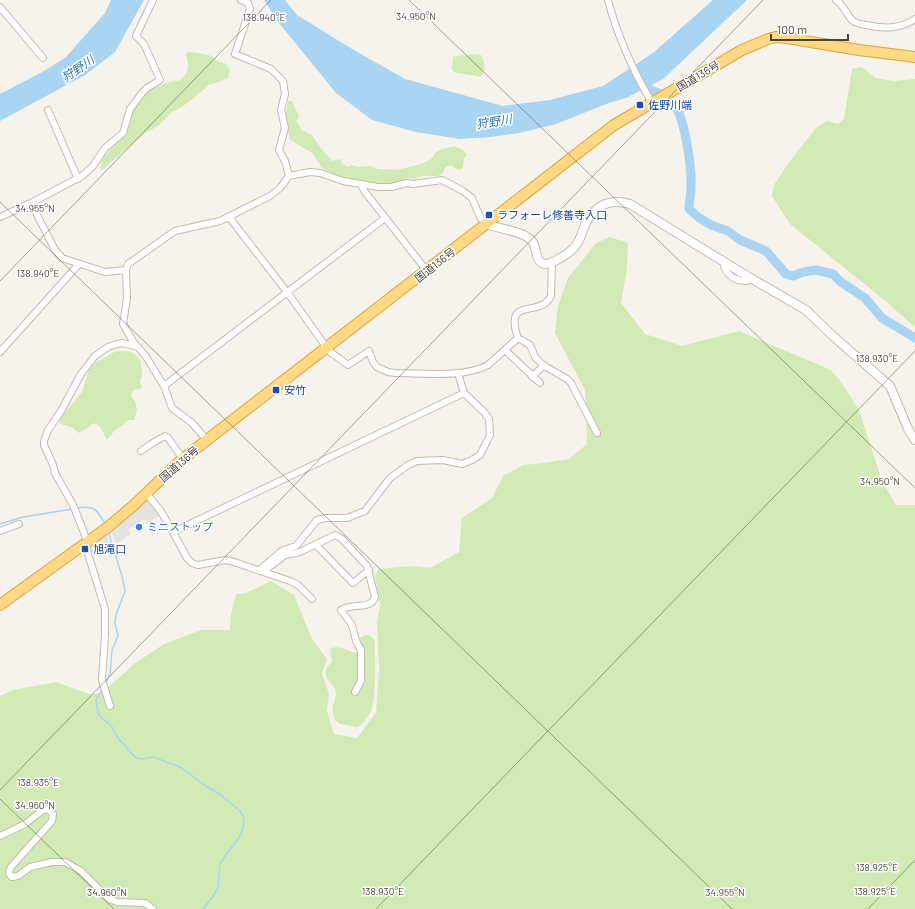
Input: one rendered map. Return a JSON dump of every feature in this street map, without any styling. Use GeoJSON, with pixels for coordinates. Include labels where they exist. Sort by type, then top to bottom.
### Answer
{"type":"FeatureCollection","features":[{"type":"Feature","properties":{"kind":"highway","name":"国道136号"},"geometry":{"type":"LineString","coordinates":[[0,605],[121,516],[183,459],[207,440],[328,348],[614,125],[650,101],[742,50],[776,37],[915,57]]}},
{"type":"Feature","properties":{"kind":"street"},"geometry":{"type":"LineString","coordinates":[[0,217],[78,179],[93,166],[105,148],[123,133],[130,109],[142,93],[160,80],[144,44],[136,36],[153,0]]}},
{"type":"Feature","properties":{"kind":"street"},"geometry":{"type":"LineString","coordinates":[[241,0],[248,3],[250,6],[235,54],[271,69],[283,81],[285,94],[281,110],[285,128],[279,150],[285,161],[289,176]]}},
{"type":"Feature","properties":{"kind":"street"},"geometry":{"type":"LineString","coordinates":[[608,0],[623,48],[650,101]]}},
{"type":"Feature","properties":{"kind":"street"},"geometry":{"type":"LineString","coordinates":[[836,0],[844,8],[852,20],[858,24],[880,28],[890,28],[903,26],[915,19]]}},
{"type":"Feature","properties":{"kind":"street"},"geometry":{"type":"LineString","coordinates":[[0,7],[43,58]]}},
{"type":"Feature","properties":{"kind":"street"},"geometry":{"type":"LineString","coordinates":[[48,110],[78,179]]}},
{"type":"Feature","properties":{"kind":"street"},"geometry":{"type":"LineString","coordinates":[[207,440],[192,423],[172,408],[164,386],[132,339],[123,322],[127,308],[126,270],[128,264],[175,231],[229,217],[270,196],[280,188],[289,176],[315,172],[343,181],[378,188],[390,188],[406,183],[413,184],[442,180],[472,198],[481,219],[487,224],[526,236],[534,244],[536,256],[539,260],[546,264],[552,263],[566,254],[577,244],[585,225],[601,205],[614,201],[630,204],[806,310],[834,337],[890,386],[909,431],[915,440]]}},
{"type":"Feature","properties":{"kind":"street"},"geometry":{"type":"LineString","coordinates":[[361,185],[427,271]]}},
{"type":"Feature","properties":{"kind":"street"},"geometry":{"type":"LineString","coordinates":[[31,203],[55,250],[62,258],[105,272],[126,270]]}},
{"type":"Feature","properties":{"kind":"street"},"geometry":{"type":"LineString","coordinates":[[229,217],[287,292],[331,353],[348,365],[369,351],[375,365],[388,372],[458,373],[483,367],[495,360],[518,338]]}},
{"type":"Feature","properties":{"kind":"street"},"geometry":{"type":"LineString","coordinates":[[164,386],[385,218]]}},
{"type":"Feature","properties":{"kind":"street"},"geometry":{"type":"LineString","coordinates":[[552,263],[550,299],[516,315],[514,319],[518,338],[530,345],[535,357],[544,365],[571,383],[597,433]]}},
{"type":"Feature","properties":{"kind":"street"},"geometry":{"type":"LineString","coordinates":[[0,352],[79,264]]}},
{"type":"Feature","properties":{"kind":"street"},"geometry":{"type":"LineString","coordinates":[[110,706],[102,680],[105,609],[83,530],[73,505],[56,477],[44,445],[44,441],[48,430],[61,411],[81,374],[95,356],[108,347],[117,344],[122,343],[138,347]]}},
{"type":"Feature","properties":{"kind":"street"},"geometry":{"type":"LineString","coordinates":[[505,350],[540,383]]}},
{"type":"Feature","properties":{"kind":"street"},"geometry":{"type":"LineString","coordinates":[[532,377],[544,365]]}},
{"type":"Feature","properties":{"kind":"street"},"geometry":{"type":"LineString","coordinates":[[261,571],[283,550],[296,546],[317,520],[326,518],[347,518],[365,511],[390,478],[408,465],[417,461],[443,460],[462,464],[480,455],[490,435],[489,419],[484,412],[464,393],[458,373]]}},
{"type":"Feature","properties":{"kind":"street"},"geometry":{"type":"LineString","coordinates":[[173,532],[464,393]]}},
{"type":"Feature","properties":{"kind":"street"},"geometry":{"type":"LineString","coordinates":[[141,451],[165,436],[183,459]]}},
{"type":"Feature","properties":{"kind":"street"},"geometry":{"type":"LineString","coordinates":[[146,493],[160,510],[187,558],[192,563],[198,565],[228,560],[290,581],[312,599]]}},
{"type":"Feature","properties":{"kind":"street"},"geometry":{"type":"LineString","coordinates":[[0,531],[19,524]]}},
{"type":"Feature","properties":{"kind":"street"},"geometry":{"type":"LineString","coordinates":[[261,571],[284,555],[300,552],[337,535],[365,564],[369,570],[375,597],[373,602],[371,604],[341,610],[352,626],[356,641],[361,650],[361,681],[355,692]]}},
{"type":"Feature","properties":{"kind":"street"},"geometry":{"type":"LineString","coordinates":[[316,545],[353,583],[369,570]]}},
{"type":"Feature","properties":{"kind":"street"},"geometry":{"type":"LineString","coordinates":[[0,836],[22,826],[43,810],[48,809],[53,814],[52,821],[32,841],[11,867],[9,873],[10,876],[18,876],[30,867],[58,861],[65,862],[81,871],[109,900],[117,902],[145,903],[154,909]]}},
{"type":"Feature","properties":{"kind":"green space"},"geometry":{"type":"Polygon","coordinates":[[[187,52],[212,56],[217,61],[226,64],[230,70],[228,78],[208,85],[182,107],[172,112],[158,126],[144,134],[102,170],[100,168],[102,160],[125,135],[134,108],[139,102],[149,91],[166,83],[181,80],[184,77],[188,69],[187,52]]]}},
{"type":"Feature","properties":{"kind":"green space"},"geometry":{"type":"Polygon","coordinates":[[[475,54],[481,55],[484,63],[484,69],[480,77],[454,72],[452,69],[453,57],[475,54]]]}},
{"type":"Feature","properties":{"kind":"green space"},"geometry":{"type":"Polygon","coordinates":[[[862,67],[875,78],[894,81],[915,79],[915,327],[883,299],[790,224],[772,196],[774,185],[787,165],[816,128],[827,121],[838,124],[844,119],[852,69],[862,67]]]}},
{"type":"Feature","properties":{"kind":"green space"},"geometry":{"type":"Polygon","coordinates":[[[288,101],[292,101],[299,116],[296,121],[302,130],[312,135],[332,161],[340,159],[343,164],[348,167],[351,165],[358,167],[370,166],[378,169],[397,170],[421,164],[431,159],[436,152],[454,146],[463,150],[467,155],[464,158],[463,168],[455,169],[452,166],[446,166],[443,173],[438,176],[422,176],[416,179],[407,178],[391,185],[379,185],[345,179],[323,169],[312,153],[289,138],[286,112],[288,101]]]}},
{"type":"Feature","properties":{"kind":"green space"},"geometry":{"type":"Polygon","coordinates":[[[610,237],[628,243],[627,268],[621,303],[645,334],[682,346],[739,331],[831,370],[841,382],[859,410],[882,481],[896,505],[915,505],[915,909],[0,909],[0,696],[13,690],[56,682],[89,694],[102,693],[134,664],[164,644],[201,630],[230,630],[231,615],[236,594],[246,593],[271,581],[294,595],[312,639],[327,659],[322,673],[329,694],[327,711],[334,734],[357,738],[376,713],[379,669],[377,623],[380,606],[375,577],[378,569],[412,566],[430,568],[459,552],[462,518],[492,498],[504,475],[524,465],[569,459],[587,444],[585,390],[555,333],[558,306],[568,278],[596,243],[610,237]]]}},
{"type":"Feature","properties":{"kind":"green space"},"geometry":{"type":"Polygon","coordinates":[[[116,351],[130,352],[141,361],[142,373],[140,381],[142,387],[140,389],[133,390],[131,396],[137,407],[134,420],[128,420],[115,430],[108,439],[106,439],[100,427],[94,423],[78,433],[73,428],[59,423],[59,420],[82,392],[89,370],[97,362],[116,351]]]}},
{"type":"Feature","properties":{"kind":"green space"},"geometry":{"type":"Polygon","coordinates":[[[365,635],[369,635],[375,641],[375,678],[372,707],[368,717],[358,727],[340,724],[335,720],[333,712],[336,696],[335,691],[326,677],[327,667],[332,661],[330,651],[331,648],[336,647],[358,652],[362,650],[360,638],[365,635]]]}},
{"type":"Feature","properties":{"kind":"shaded area"},"geometry":{"type":"Polygon","coordinates":[[[147,500],[149,500],[160,515],[147,523],[144,519],[128,529],[131,534],[116,544],[111,530],[147,500]]]}},
{"type":"Feature","properties":{"kind":"shaded area"},"geometry":{"type":"Polygon","coordinates":[[[106,534],[111,547],[92,556],[89,549],[92,543],[106,534]]]}},
{"type":"Feature","properties":{"kind":"water","name":"狩野川"},"geometry":{"type":"Polygon","coordinates":[[[111,0],[144,0],[115,52],[85,75],[0,121],[0,94],[46,70],[66,57],[105,13],[111,0]]]}},
{"type":"Feature","properties":{"kind":"water","name":"狩野川"},"geometry":{"type":"Polygon","coordinates":[[[264,0],[285,0],[297,15],[352,49],[405,79],[503,106],[550,100],[603,86],[653,53],[713,0],[747,0],[663,79],[626,98],[609,103],[556,124],[519,133],[460,139],[416,132],[372,120],[336,93],[279,23],[264,0]]]}},
{"type":"Feature","properties":{"kind":"waterway"},"geometry":{"type":"LineString","coordinates":[[638,84],[663,95]]}},
{"type":"Feature","properties":{"kind":"waterway"},"geometry":{"type":"LineString","coordinates":[[674,103],[681,120],[689,156],[691,178],[689,209],[711,225],[728,231],[740,240],[766,251],[786,274],[793,276],[803,272],[816,270],[833,274],[841,282],[865,298],[882,318],[915,338]]}},
{"type":"Feature","properties":{"kind":"waterway"},"geometry":{"type":"LineString","coordinates":[[77,508],[87,507],[94,509],[100,515],[105,524]]}},
{"type":"Feature","properties":{"kind":"waterway"},"geometry":{"type":"LineString","coordinates":[[0,524],[23,517],[73,509]]}},
{"type":"Feature","properties":{"kind":"waterway"},"geometry":{"type":"LineString","coordinates":[[105,684],[110,674],[112,650],[118,636],[115,623],[116,615],[125,591],[122,576],[108,531]]}},
{"type":"Feature","properties":{"kind":"waterway"},"geometry":{"type":"LineString","coordinates":[[102,689],[96,700],[98,714],[112,727],[118,738],[136,758],[142,759],[153,757],[180,767],[221,795],[240,811],[244,818],[243,829],[240,836],[220,863],[218,887],[214,895],[203,909]]}},
{"type":"Feature","properties":{"kind":"place","name":"佐野川端"},"geometry":{"type":"Point","coordinates":[640,105]}},
{"type":"Feature","properties":{"kind":"place","name":"ラフォーレ修善寺入口"},"geometry":{"type":"Point","coordinates":[489,215]}},
{"type":"Feature","properties":{"kind":"place","name":"安竹"},"geometry":{"type":"Point","coordinates":[276,390]}},
{"type":"Feature","properties":{"kind":"place","name":"ミニストップ"},"geometry":{"type":"Point","coordinates":[139,527]}},
{"type":"Feature","properties":{"kind":"place","name":"旭滝口"},"geometry":{"type":"Point","coordinates":[85,549]}}]}
